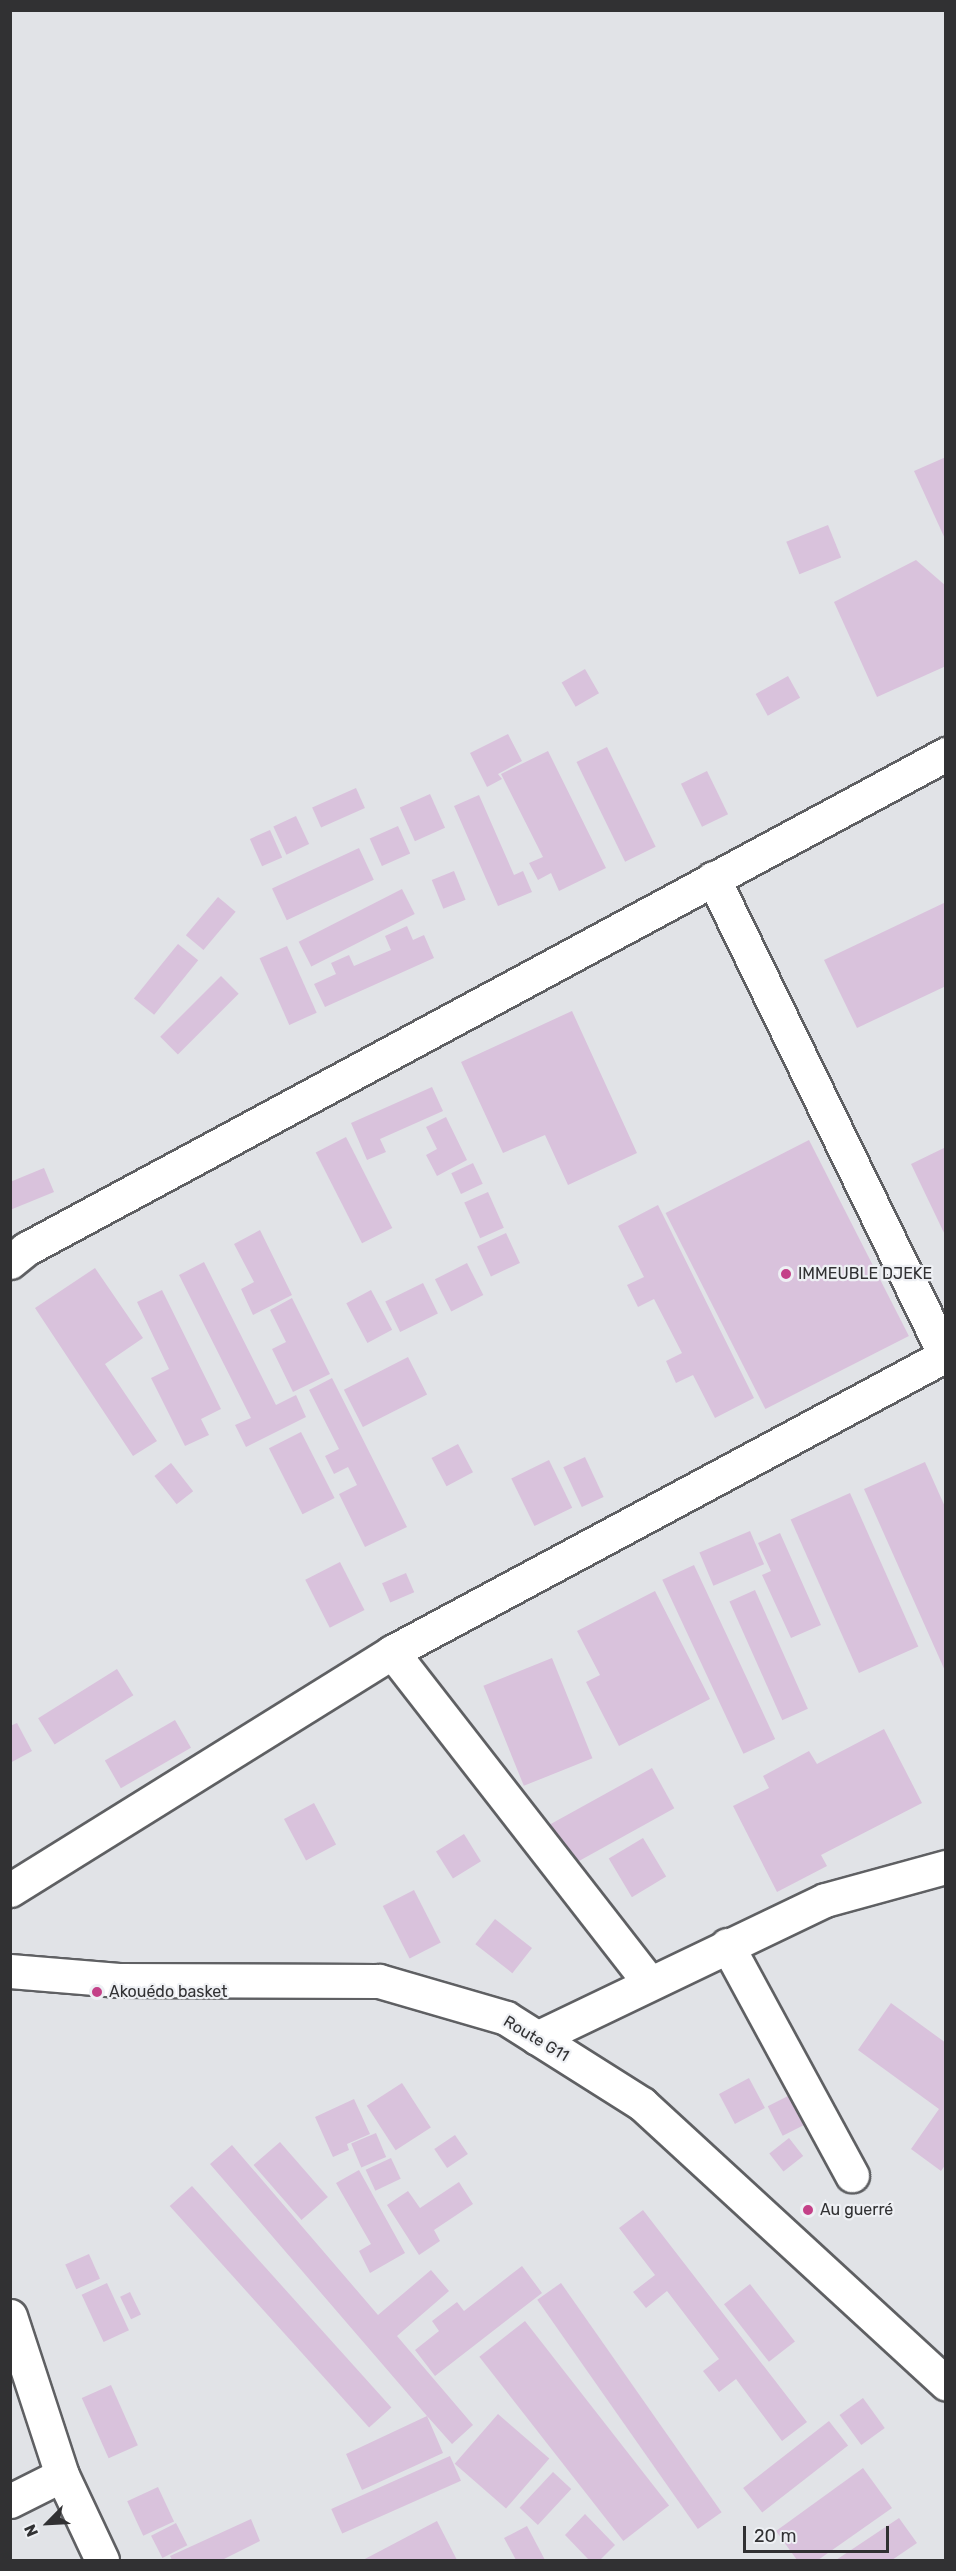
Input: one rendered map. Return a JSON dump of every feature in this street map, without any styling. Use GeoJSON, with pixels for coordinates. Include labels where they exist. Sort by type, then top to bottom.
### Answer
{"type":"FeatureCollection","features":[{"type":"Feature","properties":{"kind":"street"},"geometry":{"type":"LineString","coordinates":[[10,1262],[26,1249],[945,754]]}},
{"type":"Feature","properties":{"kind":"street"},"geometry":{"type":"LineString","coordinates":[[10,1890],[392,1652],[945,1355],[713,878]]}},
{"type":"Feature","properties":{"kind":"street"},"geometry":{"type":"LineString","coordinates":[[392,1652],[649,1982]]}},
{"type":"Feature","properties":{"kind":"street"},"geometry":{"type":"LineString","coordinates":[[537,2038],[649,1982],[825,1900],[945,1867]]}},
{"type":"Feature","properties":{"kind":"street"},"geometry":{"type":"LineString","coordinates":[[727,1945],[852,2175]]}},
{"type":"Feature","properties":{"kind":"street","name":"Route G11"},"geometry":{"type":"LineString","coordinates":[[10,1971],[119,1980],[379,1981],[506,2018],[642,2104],[945,2384]]}},
{"type":"Feature","properties":{"kind":"street"},"geometry":{"type":"LineString","coordinates":[[10,2316],[62,2475],[102,2560]]}},
{"type":"Feature","properties":{"kind":"street"},"geometry":{"type":"LineString","coordinates":[[10,2501],[62,2475]]}},
{"type":"Feature","properties":{"kind":"building"},"geometry":{"type":"Polygon","coordinates":[[[946,457],[946,541],[914,471],[946,457]]]}},
{"type":"Feature","properties":{"kind":"building"},"geometry":{"type":"Polygon","coordinates":[[[828,525],[841,557],[799,574],[786,542],[828,525]]]}},
{"type":"Feature","properties":{"kind":"building"},"geometry":{"type":"Polygon","coordinates":[[[916,560],[946,586],[946,666],[877,697],[834,602],[916,560]]]}},
{"type":"Feature","properties":{"kind":"building"},"geometry":{"type":"Polygon","coordinates":[[[585,669],[599,693],[576,707],[562,682],[585,669]]]}},
{"type":"Feature","properties":{"kind":"building"},"geometry":{"type":"Polygon","coordinates":[[[788,676],[800,698],[768,716],[756,694],[788,676]]]}},
{"type":"Feature","properties":{"kind":"building"},"geometry":{"type":"Polygon","coordinates":[[[508,734],[522,761],[498,774],[502,779],[487,787],[470,753],[508,734]]]}},
{"type":"Feature","properties":{"kind":"building"},"geometry":{"type":"Polygon","coordinates":[[[607,747],[656,847],[625,862],[576,762],[607,747]]]}},
{"type":"Feature","properties":{"kind":"building"},"geometry":{"type":"Polygon","coordinates":[[[548,751],[606,868],[559,891],[551,873],[538,880],[529,863],[543,857],[501,774],[548,751]]]}},
{"type":"Feature","properties":{"kind":"building"},"geometry":{"type":"Polygon","coordinates":[[[707,771],[728,814],[702,827],[681,784],[707,771]]]}},
{"type":"Feature","properties":{"kind":"building"},"geometry":{"type":"Polygon","coordinates":[[[356,788],[365,808],[321,828],[312,808],[356,788]]]}},
{"type":"Feature","properties":{"kind":"building"},"geometry":{"type":"Polygon","coordinates":[[[430,794],[445,828],[415,841],[400,807],[430,794]]]}},
{"type":"Feature","properties":{"kind":"building"},"geometry":{"type":"Polygon","coordinates":[[[479,795],[514,875],[523,871],[532,892],[498,906],[454,806],[479,795]]]}},
{"type":"Feature","properties":{"kind":"building"},"geometry":{"type":"Polygon","coordinates":[[[296,816],[309,844],[286,855],[273,827],[296,816]]]}},
{"type":"Feature","properties":{"kind":"building"},"geometry":{"type":"Polygon","coordinates":[[[398,826],[410,853],[382,866],[370,839],[398,826]]]}},
{"type":"Feature","properties":{"kind":"building"},"geometry":{"type":"Polygon","coordinates":[[[270,830],[282,857],[262,866],[250,839],[270,830]]]}},
{"type":"Feature","properties":{"kind":"building"},"geometry":{"type":"Polygon","coordinates":[[[359,848],[374,880],[287,920],[272,889],[359,848]]]}},
{"type":"Feature","properties":{"kind":"building"},"geometry":{"type":"Polygon","coordinates":[[[454,871],[466,900],[443,909],[432,880],[454,871]]]}},
{"type":"Feature","properties":{"kind":"building"},"geometry":{"type":"Polygon","coordinates":[[[402,889],[415,914],[311,967],[299,942],[402,889]]]}},
{"type":"Feature","properties":{"kind":"building"},"geometry":{"type":"Polygon","coordinates":[[[218,897],[236,912],[203,950],[186,935],[218,897]]]}},
{"type":"Feature","properties":{"kind":"building"},"geometry":{"type":"Polygon","coordinates":[[[946,902],[946,986],[857,1028],[824,960],[946,902]]]}},
{"type":"Feature","properties":{"kind":"building"},"geometry":{"type":"Polygon","coordinates":[[[407,926],[413,940],[424,935],[434,958],[325,1007],[314,984],[336,974],[331,963],[349,955],[354,966],[391,950],[385,936],[407,926]]]}},
{"type":"Feature","properties":{"kind":"building"},"geometry":{"type":"Polygon","coordinates":[[[178,944],[198,960],[154,1015],[134,998],[178,944]]]}},
{"type":"Feature","properties":{"kind":"building"},"geometry":{"type":"Polygon","coordinates":[[[287,946],[317,1013],[289,1025],[260,958],[287,946]]]}},
{"type":"Feature","properties":{"kind":"building"},"geometry":{"type":"Polygon","coordinates":[[[221,976],[239,994],[178,1054],[160,1037],[221,976]]]}},
{"type":"Feature","properties":{"kind":"building"},"geometry":{"type":"Polygon","coordinates":[[[572,1011],[637,1153],[568,1185],[545,1135],[503,1153],[461,1062],[572,1011]]]}},
{"type":"Feature","properties":{"kind":"building"},"geometry":{"type":"Polygon","coordinates":[[[432,1087],[443,1111],[380,1139],[386,1152],[367,1160],[351,1123],[432,1087]]]}},
{"type":"Feature","properties":{"kind":"building"},"geometry":{"type":"Polygon","coordinates":[[[446,1117],[467,1160],[437,1176],[426,1155],[437,1149],[426,1127],[446,1117]]]}},
{"type":"Feature","properties":{"kind":"building"},"geometry":{"type":"Polygon","coordinates":[[[346,1137],[392,1228],[362,1243],[316,1152],[346,1137]]]}},
{"type":"Feature","properties":{"kind":"building","name":"IMMEUBLE DJEKE"},"geometry":{"type":"Polygon","coordinates":[[[809,1140],[909,1336],[765,1409],[666,1213],[809,1140]]]}},
{"type":"Feature","properties":{"kind":"building"},"geometry":{"type":"Polygon","coordinates":[[[946,1147],[946,1237],[911,1164],[946,1147]]]}},
{"type":"Feature","properties":{"kind":"building"},"geometry":{"type":"Polygon","coordinates":[[[473,1163],[483,1184],[461,1194],[451,1173],[473,1163]]]}},
{"type":"Feature","properties":{"kind":"building"},"geometry":{"type":"Polygon","coordinates":[[[44,1168],[54,1192],[10,1210],[10,1182],[44,1168]]]}},
{"type":"Feature","properties":{"kind":"building"},"geometry":{"type":"Polygon","coordinates":[[[488,1192],[504,1228],[480,1238],[464,1203],[488,1192]]]}},
{"type":"Feature","properties":{"kind":"building"},"geometry":{"type":"Polygon","coordinates":[[[658,1205],[754,1398],[715,1418],[693,1375],[676,1383],[666,1361],[682,1353],[654,1299],[638,1307],[627,1285],[644,1277],[618,1226],[658,1205]]]}},
{"type":"Feature","properties":{"kind":"building"},"geometry":{"type":"Polygon","coordinates":[[[260,1230],[292,1295],[253,1315],[241,1289],[254,1282],[234,1244],[260,1230]]]}},
{"type":"Feature","properties":{"kind":"building"},"geometry":{"type":"Polygon","coordinates":[[[506,1233],[520,1263],[491,1276],[477,1247],[506,1233]]]}},
{"type":"Feature","properties":{"kind":"building"},"geometry":{"type":"Polygon","coordinates":[[[204,1262],[276,1405],[296,1395],[306,1417],[246,1447],[235,1425],[251,1418],[179,1275],[204,1262]]]}},
{"type":"Feature","properties":{"kind":"building"},"geometry":{"type":"Polygon","coordinates":[[[467,1263],[483,1295],[451,1311],[435,1279],[467,1263]]]}},
{"type":"Feature","properties":{"kind":"building"},"geometry":{"type":"Polygon","coordinates":[[[95,1268],[143,1338],[105,1364],[157,1441],[133,1456],[35,1308],[95,1268]]]}},
{"type":"Feature","properties":{"kind":"building"},"geometry":{"type":"Polygon","coordinates":[[[423,1283],[438,1314],[400,1332],[385,1301],[423,1283]]]}},
{"type":"Feature","properties":{"kind":"building"},"geometry":{"type":"Polygon","coordinates":[[[162,1290],[221,1409],[201,1419],[209,1435],[185,1446],[151,1378],[169,1369],[137,1302],[162,1290]]]}},
{"type":"Feature","properties":{"kind":"building"},"geometry":{"type":"Polygon","coordinates":[[[371,1290],[392,1330],[367,1343],[346,1303],[371,1290]]]}},
{"type":"Feature","properties":{"kind":"building"},"geometry":{"type":"Polygon","coordinates":[[[292,1298],[330,1374],[293,1392],[272,1349],[286,1342],[270,1310],[292,1298]]]}},
{"type":"Feature","properties":{"kind":"building"},"geometry":{"type":"Polygon","coordinates":[[[408,1357],[427,1394],[363,1427],[344,1390],[408,1357]]]}},
{"type":"Feature","properties":{"kind":"building"},"geometry":{"type":"Polygon","coordinates":[[[332,1378],[407,1527],[365,1547],[339,1494],[357,1485],[348,1467],[334,1474],[325,1456],[339,1449],[309,1390],[332,1378]]]}},
{"type":"Feature","properties":{"kind":"building"},"geometry":{"type":"Polygon","coordinates":[[[301,1432],[335,1498],[303,1514],[269,1448],[301,1432]]]}},
{"type":"Feature","properties":{"kind":"building"},"geometry":{"type":"Polygon","coordinates":[[[458,1444],[473,1472],[447,1486],[432,1458],[458,1444]]]}},
{"type":"Feature","properties":{"kind":"building"},"geometry":{"type":"Polygon","coordinates":[[[585,1457],[604,1497],[582,1507],[563,1467],[585,1457]]]}},
{"type":"Feature","properties":{"kind":"building"},"geometry":{"type":"Polygon","coordinates":[[[549,1460],[572,1508],[534,1526],[511,1478],[549,1460]]]}},
{"type":"Feature","properties":{"kind":"building"},"geometry":{"type":"Polygon","coordinates":[[[925,1462],[946,1509],[946,1673],[864,1489],[925,1462]]]}},
{"type":"Feature","properties":{"kind":"building"},"geometry":{"type":"Polygon","coordinates":[[[171,1463],[193,1491],[177,1504],[154,1476],[171,1463]]]}},
{"type":"Feature","properties":{"kind":"building"},"geometry":{"type":"Polygon","coordinates":[[[850,1493],[918,1646],[859,1673],[791,1519],[850,1493]]]}},
{"type":"Feature","properties":{"kind":"building"},"geometry":{"type":"Polygon","coordinates":[[[750,1531],[764,1564],[713,1586],[699,1552],[750,1531]]]}},
{"type":"Feature","properties":{"kind":"building"},"geometry":{"type":"Polygon","coordinates":[[[780,1533],[821,1625],[791,1638],[762,1575],[771,1571],[758,1543],[780,1533]]]}},
{"type":"Feature","properties":{"kind":"building"},"geometry":{"type":"Polygon","coordinates":[[[340,1562],[365,1610],[330,1628],[305,1580],[340,1562]]]}},
{"type":"Feature","properties":{"kind":"building"},"geometry":{"type":"Polygon","coordinates":[[[694,1565],[775,1739],[743,1754],[662,1580],[694,1565]]]}},
{"type":"Feature","properties":{"kind":"building"},"geometry":{"type":"Polygon","coordinates":[[[406,1573],[414,1592],[390,1602],[382,1583],[406,1573]]]}},
{"type":"Feature","properties":{"kind":"building"},"geometry":{"type":"Polygon","coordinates":[[[755,1590],[808,1709],[782,1720],[729,1601],[755,1590]]]}},
{"type":"Feature","properties":{"kind":"building"},"geometry":{"type":"Polygon","coordinates":[[[655,1591],[710,1699],[619,1746],[586,1682],[600,1675],[577,1631],[655,1591]]]}},
{"type":"Feature","properties":{"kind":"building"},"geometry":{"type":"Polygon","coordinates":[[[552,1658],[592,1758],[524,1786],[483,1686],[552,1658]]]}},
{"type":"Feature","properties":{"kind":"building"},"geometry":{"type":"Polygon","coordinates":[[[117,1669],[133,1695],[55,1745],[38,1718],[117,1669]]]}},
{"type":"Feature","properties":{"kind":"building"},"geometry":{"type":"Polygon","coordinates":[[[175,1720],[191,1748],[121,1788],[105,1760],[175,1720]]]}},
{"type":"Feature","properties":{"kind":"building"},"geometry":{"type":"Polygon","coordinates":[[[17,1723],[32,1751],[10,1763],[10,1726],[17,1723]]]}},
{"type":"Feature","properties":{"kind":"building"},"geometry":{"type":"Polygon","coordinates":[[[884,1729],[922,1803],[821,1855],[827,1866],[777,1892],[733,1806],[769,1788],[763,1776],[809,1751],[817,1764],[884,1729]]]}},
{"type":"Feature","properties":{"kind":"building"},"geometry":{"type":"Polygon","coordinates":[[[652,1768],[674,1808],[565,1869],[543,1829],[652,1768]]]}},
{"type":"Feature","properties":{"kind":"building"},"geometry":{"type":"Polygon","coordinates":[[[314,1803],[336,1844],[306,1860],[284,1819],[314,1803]]]}},
{"type":"Feature","properties":{"kind":"building"},"geometry":{"type":"Polygon","coordinates":[[[464,1834],[481,1861],[453,1879],[436,1851],[464,1834]]]}},
{"type":"Feature","properties":{"kind":"building"},"geometry":{"type":"Polygon","coordinates":[[[643,1838],[666,1877],[632,1897],[609,1859],[643,1838]]]}},
{"type":"Feature","properties":{"kind":"building"},"geometry":{"type":"Polygon","coordinates":[[[414,1890],[441,1943],[410,1958],[383,1906],[414,1890]]]}},
{"type":"Feature","properties":{"kind":"building"},"geometry":{"type":"Polygon","coordinates":[[[495,1919],[532,1948],[512,1973],[475,1944],[495,1919]]]}},
{"type":"Feature","properties":{"kind":"building"},"geometry":{"type":"Polygon","coordinates":[[[891,2003],[946,2043],[946,2164],[941,2171],[911,2149],[939,2109],[858,2050],[891,2003]]]}},
{"type":"Feature","properties":{"kind":"building"},"geometry":{"type":"Polygon","coordinates":[[[749,2078],[765,2108],[735,2124],[719,2094],[749,2078]]]}},
{"type":"Feature","properties":{"kind":"building"},"geometry":{"type":"Polygon","coordinates":[[[402,2083],[431,2127],[396,2150],[367,2106],[402,2083]]]}},
{"type":"Feature","properties":{"kind":"building"},"geometry":{"type":"Polygon","coordinates":[[[790,2095],[805,2124],[783,2136],[768,2106],[790,2095]]]}},
{"type":"Feature","properties":{"kind":"building"},"geometry":{"type":"Polygon","coordinates":[[[354,2099],[370,2134],[347,2144],[349,2150],[333,2157],[315,2117],[354,2099]]]}},
{"type":"Feature","properties":{"kind":"building"},"geometry":{"type":"Polygon","coordinates":[[[376,2133],[386,2157],[361,2167],[351,2144],[376,2133]]]}},
{"type":"Feature","properties":{"kind":"building"},"geometry":{"type":"Polygon","coordinates":[[[455,2135],[468,2154],[447,2168],[434,2149],[455,2135]]]}},
{"type":"Feature","properties":{"kind":"building"},"geometry":{"type":"Polygon","coordinates":[[[789,2138],[803,2156],[783,2172],[769,2153],[789,2138]]]}},
{"type":"Feature","properties":{"kind":"building"},"geometry":{"type":"Polygon","coordinates":[[[280,2142],[328,2197],[301,2220],[254,2165],[280,2142]]]}},
{"type":"Feature","properties":{"kind":"building"},"geometry":{"type":"Polygon","coordinates":[[[232,2145],[378,2315],[431,2270],[449,2291],[397,2336],[473,2425],[452,2444],[210,2164],[232,2145]]]}},
{"type":"Feature","properties":{"kind":"building"},"geometry":{"type":"Polygon","coordinates":[[[391,2158],[401,2179],[375,2191],[366,2170],[391,2158]]]}},
{"type":"Feature","properties":{"kind":"building"},"geometry":{"type":"Polygon","coordinates":[[[359,2170],[405,2253],[370,2273],[359,2251],[371,2244],[336,2183],[359,2170]]]}},
{"type":"Feature","properties":{"kind":"building"},"geometry":{"type":"Polygon","coordinates":[[[459,2182],[473,2204],[434,2230],[440,2241],[419,2255],[387,2205],[408,2191],[420,2208],[459,2182]]]}},
{"type":"Feature","properties":{"kind":"building"},"geometry":{"type":"Polygon","coordinates":[[[192,2186],[391,2407],[369,2428],[170,2206],[192,2186]]]}},
{"type":"Feature","properties":{"kind":"building"},"geometry":{"type":"Polygon","coordinates":[[[643,2210],[807,2422],[782,2441],[736,2379],[719,2392],[703,2371],[719,2359],[667,2291],[646,2308],[633,2292],[655,2275],[619,2228],[643,2210]]]}},
{"type":"Feature","properties":{"kind":"building"},"geometry":{"type":"Polygon","coordinates":[[[89,2254],[100,2279],[76,2289],[65,2265],[89,2254]]]}},
{"type":"Feature","properties":{"kind":"building"},"geometry":{"type":"Polygon","coordinates":[[[522,2266],[542,2293],[435,2376],[415,2350],[439,2331],[432,2321],[457,2302],[464,2311],[522,2266]]]}},
{"type":"Feature","properties":{"kind":"building"},"geometry":{"type":"Polygon","coordinates":[[[107,2283],[129,2330],[104,2342],[82,2295],[107,2283]]]}},
{"type":"Feature","properties":{"kind":"building"},"geometry":{"type":"Polygon","coordinates":[[[561,2283],[722,2512],[698,2529],[537,2300],[561,2283]]]}},
{"type":"Feature","properties":{"kind":"building"},"geometry":{"type":"Polygon","coordinates":[[[750,2284],[795,2342],[769,2362],[724,2304],[750,2284]]]}},
{"type":"Feature","properties":{"kind":"building"},"geometry":{"type":"Polygon","coordinates":[[[130,2292],[141,2314],[131,2319],[120,2297],[130,2292]]]}},
{"type":"Feature","properties":{"kind":"building"},"geometry":{"type":"Polygon","coordinates":[[[525,2321],[669,2505],[623,2541],[479,2357],[525,2321]]]}},
{"type":"Feature","properties":{"kind":"building"},"geometry":{"type":"Polygon","coordinates":[[[111,2385],[138,2445],[109,2458],[82,2398],[111,2385]]]}},
{"type":"Feature","properties":{"kind":"building"},"geometry":{"type":"Polygon","coordinates":[[[863,2398],[885,2428],[861,2445],[840,2415],[863,2398]]]}},
{"type":"Feature","properties":{"kind":"building"},"geometry":{"type":"Polygon","coordinates":[[[498,2414],[549,2459],[506,2508],[455,2464],[498,2414]]]}},
{"type":"Feature","properties":{"kind":"building"},"geometry":{"type":"Polygon","coordinates":[[[427,2416],[443,2453],[362,2490],[346,2454],[427,2416]]]}},
{"type":"Feature","properties":{"kind":"building"},"geometry":{"type":"Polygon","coordinates":[[[829,2421],[848,2445],[762,2513],[743,2488],[829,2421]]]}},
{"type":"Feature","properties":{"kind":"building"},"geometry":{"type":"Polygon","coordinates":[[[450,2456],[461,2481],[342,2534],[331,2509],[450,2456]]]}},
{"type":"Feature","properties":{"kind":"building"},"geometry":{"type":"Polygon","coordinates":[[[863,2468],[892,2508],[818,2560],[797,2560],[776,2531],[863,2468]]]}},
{"type":"Feature","properties":{"kind":"building"},"geometry":{"type":"Polygon","coordinates":[[[553,2472],[571,2489],[538,2525],[520,2508],[553,2472]]]}},
{"type":"Feature","properties":{"kind":"building"},"geometry":{"type":"Polygon","coordinates":[[[158,2487],[174,2521],[143,2536],[127,2501],[158,2487]]]}},
{"type":"Feature","properties":{"kind":"building"},"geometry":{"type":"Polygon","coordinates":[[[585,2514],[615,2545],[600,2560],[589,2560],[565,2535],[585,2514]]]}},
{"type":"Feature","properties":{"kind":"building"},"geometry":{"type":"Polygon","coordinates":[[[899,2518],[917,2543],[892,2560],[836,2560],[899,2518]]]}},
{"type":"Feature","properties":{"kind":"building"},"geometry":{"type":"Polygon","coordinates":[[[251,2519],[260,2541],[222,2560],[172,2560],[170,2556],[251,2519]]]}},
{"type":"Feature","properties":{"kind":"building"},"geometry":{"type":"Polygon","coordinates":[[[437,2521],[457,2560],[363,2560],[437,2521]]]}},
{"type":"Feature","properties":{"kind":"building"},"geometry":{"type":"Polygon","coordinates":[[[176,2523],[187,2545],[162,2558],[151,2536],[176,2523]]]}},
{"type":"Feature","properties":{"kind":"building"},"geometry":{"type":"Polygon","coordinates":[[[527,2526],[545,2560],[516,2560],[504,2538],[527,2526]]]}},
{"type":"Feature","properties":{"kind":"place","name":"IMMEUBLE DJEKE"},"geometry":{"type":"Point","coordinates":[786,1274]}},
{"type":"Feature","properties":{"kind":"place","name":"Akouédo basket"},"geometry":{"type":"Point","coordinates":[97,1992]}},
{"type":"Feature","properties":{"kind":"place","name":"Au guerré"},"geometry":{"type":"Point","coordinates":[808,2210]}}]}
